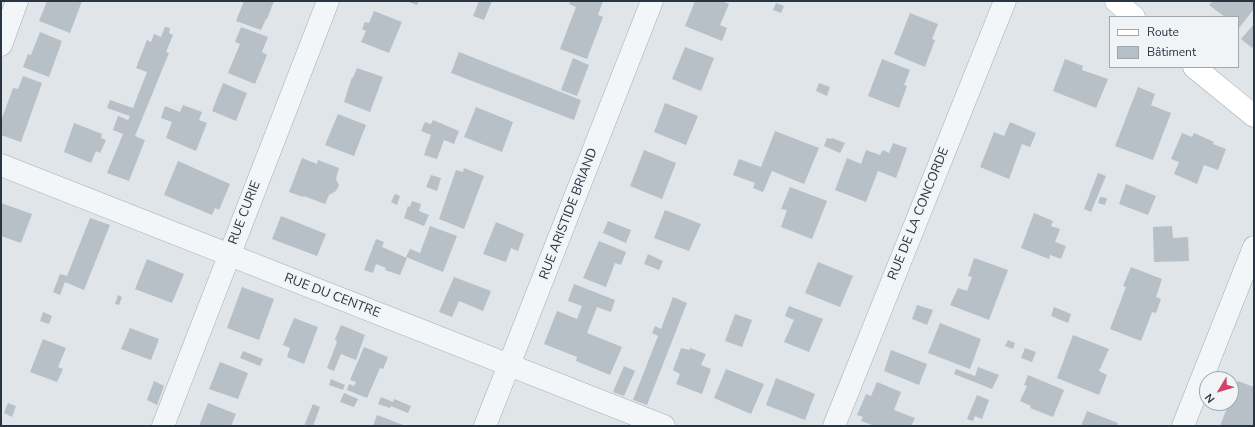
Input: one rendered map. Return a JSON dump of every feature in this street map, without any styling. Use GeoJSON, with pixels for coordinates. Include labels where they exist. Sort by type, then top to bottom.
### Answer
{"type":"FeatureCollection","features":[{"type":"Feature","properties":{"kind":"street"},"geometry":{"type":"LineString","coordinates":[[1,45],[17,1]]}},
{"type":"Feature","properties":{"kind":"street","name":"RUE CURIE"},"geometry":{"type":"LineString","coordinates":[[163,426],[328,1]]}},
{"type":"Feature","properties":{"kind":"street","name":"RUE ARISTIDE BRIAND"},"geometry":{"type":"LineString","coordinates":[[485,426],[652,1]]}},
{"type":"Feature","properties":{"kind":"street","name":"RUE DE LA CONCORDE"},"geometry":{"type":"LineString","coordinates":[[834,426],[1005,1]]}},
{"type":"Feature","properties":{"kind":"street"},"geometry":{"type":"LineString","coordinates":[[1116,1],[1133,16]]}},
{"type":"Feature","properties":{"kind":"street"},"geometry":{"type":"LineString","coordinates":[[1195,68],[1254,116]]}},
{"type":"Feature","properties":{"kind":"street","name":"RUE DU CENTRE"},"geometry":{"type":"LineString","coordinates":[[1,165],[664,426]]}},
{"type":"Feature","properties":{"kind":"street"},"geometry":{"type":"LineString","coordinates":[[1183,426],[1254,248]]}},
{"type":"Feature","properties":{"kind":"building"},"geometry":{"type":"Polygon","coordinates":[[[47,1],[82,1],[70,33],[39,21],[47,1]]]}},
{"type":"Feature","properties":{"kind":"building"},"geometry":{"type":"Polygon","coordinates":[[[244,1],[274,1],[261,30],[236,21],[244,1]]]}},
{"type":"Feature","properties":{"kind":"building"},"geometry":{"type":"Polygon","coordinates":[[[406,1],[419,1],[417,5],[406,1]]]}},
{"type":"Feature","properties":{"kind":"building"},"geometry":{"type":"Polygon","coordinates":[[[479,1],[492,1],[484,20],[473,16],[479,1]]]}},
{"type":"Feature","properties":{"kind":"building"},"geometry":{"type":"Polygon","coordinates":[[[570,1],[603,1],[598,15],[603,17],[587,59],[560,49],[576,7],[569,4],[570,1]]]}},
{"type":"Feature","properties":{"kind":"building"},"geometry":{"type":"Polygon","coordinates":[[[695,1],[722,1],[729,4],[720,25],[727,28],[722,41],[685,26],[695,1]]]}},
{"type":"Feature","properties":{"kind":"building"},"geometry":{"type":"Polygon","coordinates":[[[1213,1],[1254,1],[1254,9],[1239,28],[1239,16],[1224,16],[1209,5],[1213,1]]]}},
{"type":"Feature","properties":{"kind":"building"},"geometry":{"type":"Polygon","coordinates":[[[776,3],[784,6],[781,13],[773,10],[776,3]]]}},
{"type":"Feature","properties":{"kind":"building"},"geometry":{"type":"Polygon","coordinates":[[[374,11],[402,22],[389,53],[361,42],[366,31],[362,29],[365,22],[369,23],[374,11]]]}},
{"type":"Feature","properties":{"kind":"building"},"geometry":{"type":"Polygon","coordinates":[[[910,13],[938,24],[932,39],[935,40],[925,67],[894,54],[910,13]]]}},
{"type":"Feature","properties":{"kind":"building"},"geometry":{"type":"Polygon","coordinates":[[[1254,24],[1254,45],[1252,48],[1241,39],[1254,24]]]}},
{"type":"Feature","properties":{"kind":"building"},"geometry":{"type":"Polygon","coordinates":[[[165,27],[170,28],[169,33],[173,35],[166,52],[169,53],[135,136],[145,140],[129,181],[107,173],[123,134],[113,130],[118,116],[128,120],[130,116],[107,108],[110,100],[133,108],[147,72],[136,68],[147,40],[151,42],[154,34],[161,37],[165,27]]]}},
{"type":"Feature","properties":{"kind":"building"},"geometry":{"type":"Polygon","coordinates":[[[241,27],[268,37],[262,52],[267,55],[255,84],[228,73],[240,44],[235,42],[241,27]]]}},
{"type":"Feature","properties":{"kind":"building"},"geometry":{"type":"Polygon","coordinates":[[[40,32],[62,41],[49,77],[23,67],[28,54],[31,55],[40,32]]]}},
{"type":"Feature","properties":{"kind":"building"},"geometry":{"type":"Polygon","coordinates":[[[685,47],[714,58],[701,91],[672,79],[685,47]]]}},
{"type":"Feature","properties":{"kind":"building"},"geometry":{"type":"Polygon","coordinates":[[[459,52],[581,100],[574,120],[451,73],[459,52]]]}},
{"type":"Feature","properties":{"kind":"building"},"geometry":{"type":"Polygon","coordinates":[[[573,58],[589,65],[577,96],[561,90],[573,58]]]}},
{"type":"Feature","properties":{"kind":"building"},"geometry":{"type":"Polygon","coordinates":[[[882,59],[910,70],[904,85],[907,86],[899,108],[868,96],[882,59]]]}},
{"type":"Feature","properties":{"kind":"building"},"geometry":{"type":"Polygon","coordinates":[[[1065,59],[1083,66],[1082,70],[1108,79],[1096,108],[1053,91],[1065,59]]]}},
{"type":"Feature","properties":{"kind":"building"},"geometry":{"type":"Polygon","coordinates":[[[357,68],[383,77],[370,112],[344,102],[352,77],[353,78],[357,68]]]}},
{"type":"Feature","properties":{"kind":"building"},"geometry":{"type":"Polygon","coordinates":[[[23,76],[42,83],[21,142],[1,135],[1,121],[13,88],[18,89],[23,76]]]}},
{"type":"Feature","properties":{"kind":"building"},"geometry":{"type":"Polygon","coordinates":[[[223,83],[247,93],[236,121],[212,111],[223,83]]]}},
{"type":"Feature","properties":{"kind":"building"},"geometry":{"type":"Polygon","coordinates":[[[819,83],[830,87],[827,96],[816,91],[819,83]]]}},
{"type":"Feature","properties":{"kind":"building"},"geometry":{"type":"Polygon","coordinates":[[[1138,87],[1155,94],[1151,105],[1171,113],[1153,160],[1115,146],[1138,87]]]}},
{"type":"Feature","properties":{"kind":"building"},"geometry":{"type":"Polygon","coordinates":[[[665,103],[698,116],[686,145],[654,132],[665,103]]]}},
{"type":"Feature","properties":{"kind":"building"},"geometry":{"type":"Polygon","coordinates":[[[183,105],[202,112],[199,120],[207,123],[196,151],[166,138],[172,122],[161,118],[165,106],[180,112],[183,105]]]}},
{"type":"Feature","properties":{"kind":"building"},"geometry":{"type":"Polygon","coordinates":[[[476,107],[513,122],[502,152],[464,137],[476,107]]]}},
{"type":"Feature","properties":{"kind":"building"},"geometry":{"type":"Polygon","coordinates":[[[338,114],[366,125],[354,156],[325,145],[338,114]]]}},
{"type":"Feature","properties":{"kind":"building"},"geometry":{"type":"Polygon","coordinates":[[[433,120],[459,131],[454,144],[444,140],[437,159],[424,155],[431,135],[421,131],[425,122],[431,124],[433,120]]]}},
{"type":"Feature","properties":{"kind":"building"},"geometry":{"type":"Polygon","coordinates":[[[1010,122],[1036,133],[1030,147],[1022,144],[1009,179],[980,167],[994,132],[1004,136],[1010,122]]]}},
{"type":"Feature","properties":{"kind":"building"},"geometry":{"type":"Polygon","coordinates":[[[74,123],[102,134],[101,138],[106,140],[100,153],[96,151],[91,163],[64,152],[74,123]]]}},
{"type":"Feature","properties":{"kind":"building"},"geometry":{"type":"Polygon","coordinates":[[[775,131],[819,148],[804,184],[772,171],[763,192],[753,188],[755,183],[733,175],[739,159],[761,167],[775,131]]]}},
{"type":"Feature","properties":{"kind":"building"},"geometry":{"type":"Polygon","coordinates":[[[1182,133],[1192,137],[1194,133],[1214,142],[1213,144],[1226,149],[1218,170],[1204,165],[1197,184],[1174,174],[1179,162],[1171,159],[1182,133]]]}},
{"type":"Feature","properties":{"kind":"building"},"geometry":{"type":"Polygon","coordinates":[[[827,138],[832,138],[845,143],[840,153],[824,146],[827,138]]]}},
{"type":"Feature","properties":{"kind":"building"},"geometry":{"type":"Polygon","coordinates":[[[893,143],[907,148],[896,178],[878,171],[866,202],[835,190],[847,158],[861,164],[866,150],[880,155],[883,150],[889,153],[893,143]]]}},
{"type":"Feature","properties":{"kind":"building"},"geometry":{"type":"Polygon","coordinates":[[[644,150],[676,163],[662,199],[630,186],[644,150]]]}},
{"type":"Feature","properties":{"kind":"building"},"geometry":{"type":"Polygon","coordinates":[[[302,158],[317,164],[318,160],[339,168],[336,179],[339,185],[336,191],[329,195],[325,204],[289,192],[302,158]]]}},
{"type":"Feature","properties":{"kind":"building"},"geometry":{"type":"Polygon","coordinates":[[[178,161],[230,184],[219,210],[215,208],[212,215],[164,195],[178,161]]]}},
{"type":"Feature","properties":{"kind":"building"},"geometry":{"type":"Polygon","coordinates":[[[464,168],[484,176],[464,229],[439,219],[456,170],[463,172],[464,168]]]}},
{"type":"Feature","properties":{"kind":"building"},"geometry":{"type":"Polygon","coordinates":[[[1098,173],[1106,176],[1091,212],[1084,209],[1098,173]]]}},
{"type":"Feature","properties":{"kind":"building"},"geometry":{"type":"Polygon","coordinates":[[[431,175],[441,178],[437,191],[426,187],[431,175]]]}},
{"type":"Feature","properties":{"kind":"building"},"geometry":{"type":"Polygon","coordinates":[[[1126,184],[1156,196],[1148,215],[1119,204],[1126,184]]]}},
{"type":"Feature","properties":{"kind":"building"},"geometry":{"type":"Polygon","coordinates":[[[790,187],[827,201],[812,239],[781,227],[787,210],[781,209],[790,187]]]}},
{"type":"Feature","properties":{"kind":"building"},"geometry":{"type":"Polygon","coordinates":[[[395,194],[400,196],[397,205],[391,202],[395,194]]]}},
{"type":"Feature","properties":{"kind":"building"},"geometry":{"type":"Polygon","coordinates":[[[1100,197],[1107,198],[1105,205],[1098,203],[1100,197]]]}},
{"type":"Feature","properties":{"kind":"building"},"geometry":{"type":"Polygon","coordinates":[[[412,201],[421,204],[419,211],[429,215],[424,226],[404,218],[408,206],[410,207],[412,201]]]}},
{"type":"Feature","properties":{"kind":"building"},"geometry":{"type":"Polygon","coordinates":[[[1,203],[32,214],[21,243],[1,236],[1,203]]]}},
{"type":"Feature","properties":{"kind":"building"},"geometry":{"type":"Polygon","coordinates":[[[665,210],[701,224],[689,251],[654,238],[665,210]]]}},
{"type":"Feature","properties":{"kind":"building"},"geometry":{"type":"Polygon","coordinates":[[[1034,213],[1053,221],[1051,226],[1060,229],[1055,242],[1066,246],[1061,259],[1050,255],[1049,259],[1021,248],[1034,213]]]}},
{"type":"Feature","properties":{"kind":"building"},"geometry":{"type":"Polygon","coordinates":[[[281,216],[326,234],[317,256],[272,239],[281,216]]]}},
{"type":"Feature","properties":{"kind":"building"},"geometry":{"type":"Polygon","coordinates":[[[90,218],[110,225],[84,290],[65,282],[60,295],[53,292],[60,274],[67,276],[90,218]]]}},
{"type":"Feature","properties":{"kind":"building"},"geometry":{"type":"Polygon","coordinates":[[[608,221],[631,230],[626,243],[603,233],[608,221]]]}},
{"type":"Feature","properties":{"kind":"building"},"geometry":{"type":"Polygon","coordinates":[[[496,222],[524,234],[518,251],[511,248],[506,262],[483,254],[496,222]]]}},
{"type":"Feature","properties":{"kind":"building"},"geometry":{"type":"Polygon","coordinates":[[[430,226],[457,236],[443,272],[406,257],[410,249],[420,253],[430,226]]]}},
{"type":"Feature","properties":{"kind":"building"},"geometry":{"type":"Polygon","coordinates":[[[1172,226],[1173,238],[1188,237],[1189,261],[1154,262],[1153,227],[1172,226]]]}},
{"type":"Feature","properties":{"kind":"building"},"geometry":{"type":"Polygon","coordinates":[[[376,239],[384,242],[382,247],[407,258],[400,275],[385,270],[386,268],[376,264],[373,273],[364,270],[376,239]]]}},
{"type":"Feature","properties":{"kind":"building"},"geometry":{"type":"Polygon","coordinates":[[[599,241],[626,252],[621,265],[615,263],[606,287],[583,278],[599,241]]]}},
{"type":"Feature","properties":{"kind":"building"},"geometry":{"type":"Polygon","coordinates":[[[648,254],[663,261],[659,270],[644,264],[648,254]]]}},
{"type":"Feature","properties":{"kind":"building"},"geometry":{"type":"Polygon","coordinates":[[[974,258],[1008,270],[989,320],[950,305],[958,288],[967,291],[972,277],[968,276],[974,258]]]}},
{"type":"Feature","properties":{"kind":"building"},"geometry":{"type":"Polygon","coordinates":[[[147,259],[184,274],[172,303],[135,289],[147,259]]]}},
{"type":"Feature","properties":{"kind":"building"},"geometry":{"type":"Polygon","coordinates":[[[818,262],[853,276],[840,307],[805,293],[818,262]]]}},
{"type":"Feature","properties":{"kind":"building"},"geometry":{"type":"Polygon","coordinates":[[[1131,267],[1162,279],[1156,297],[1161,299],[1156,313],[1152,312],[1141,341],[1110,329],[1126,287],[1123,286],[1131,267]]]}},
{"type":"Feature","properties":{"kind":"building"},"geometry":{"type":"Polygon","coordinates":[[[454,277],[491,291],[483,311],[459,301],[452,317],[439,312],[454,277]]]}},
{"type":"Feature","properties":{"kind":"building"},"geometry":{"type":"Polygon","coordinates":[[[574,284],[615,300],[611,312],[597,307],[587,333],[622,347],[610,375],[576,361],[577,357],[544,344],[557,311],[577,319],[582,306],[568,301],[574,284]]]}},
{"type":"Feature","properties":{"kind":"building"},"geometry":{"type":"Polygon","coordinates":[[[242,287],[274,299],[259,340],[227,328],[242,287]]]}},
{"type":"Feature","properties":{"kind":"building"},"geometry":{"type":"Polygon","coordinates":[[[118,295],[122,297],[119,305],[115,304],[118,295]]]}},
{"type":"Feature","properties":{"kind":"building"},"geometry":{"type":"Polygon","coordinates":[[[673,297],[687,303],[647,405],[633,400],[658,336],[652,333],[655,326],[661,329],[673,297]]]}},
{"type":"Feature","properties":{"kind":"building"},"geometry":{"type":"Polygon","coordinates":[[[917,305],[933,310],[927,325],[912,319],[917,305]]]}},
{"type":"Feature","properties":{"kind":"building"},"geometry":{"type":"Polygon","coordinates":[[[789,306],[823,319],[809,352],[784,342],[794,320],[785,316],[789,306]]]}},
{"type":"Feature","properties":{"kind":"building"},"geometry":{"type":"Polygon","coordinates":[[[1054,307],[1071,314],[1068,323],[1051,316],[1054,307]]]}},
{"type":"Feature","properties":{"kind":"building"},"geometry":{"type":"Polygon","coordinates":[[[43,312],[52,316],[49,324],[40,321],[43,312]]]}},
{"type":"Feature","properties":{"kind":"building"},"geometry":{"type":"Polygon","coordinates":[[[735,314],[752,320],[742,347],[725,341],[735,314]]]}},
{"type":"Feature","properties":{"kind":"building"},"geometry":{"type":"Polygon","coordinates":[[[294,318],[318,327],[304,364],[287,357],[290,348],[283,345],[294,318]]]}},
{"type":"Feature","properties":{"kind":"building"},"geometry":{"type":"Polygon","coordinates":[[[940,323],[981,339],[970,369],[928,353],[940,323]]]}},
{"type":"Feature","properties":{"kind":"building"},"geometry":{"type":"Polygon","coordinates":[[[341,325],[365,335],[356,360],[341,354],[334,371],[327,368],[337,342],[335,339],[341,325]]]}},
{"type":"Feature","properties":{"kind":"building"},"geometry":{"type":"Polygon","coordinates":[[[130,328],[159,339],[151,360],[121,349],[130,328]]]}},
{"type":"Feature","properties":{"kind":"building"},"geometry":{"type":"Polygon","coordinates":[[[1073,335],[1109,349],[1099,371],[1107,375],[1099,395],[1057,378],[1073,335]]]}},
{"type":"Feature","properties":{"kind":"building"},"geometry":{"type":"Polygon","coordinates":[[[43,339],[66,348],[58,367],[63,369],[57,382],[30,372],[43,339]]]}},
{"type":"Feature","properties":{"kind":"building"},"geometry":{"type":"Polygon","coordinates":[[[1008,340],[1015,343],[1013,349],[1005,346],[1008,340]]]}},
{"type":"Feature","properties":{"kind":"building"},"geometry":{"type":"Polygon","coordinates":[[[364,347],[388,357],[383,369],[380,368],[367,398],[347,390],[349,384],[354,386],[356,382],[350,380],[364,347]]]}},
{"type":"Feature","properties":{"kind":"building"},"geometry":{"type":"Polygon","coordinates":[[[681,348],[690,350],[690,348],[706,354],[701,365],[711,369],[702,394],[676,384],[680,374],[673,370],[681,348]]]}},
{"type":"Feature","properties":{"kind":"building"},"geometry":{"type":"Polygon","coordinates":[[[1025,348],[1036,352],[1032,362],[1021,358],[1025,348]]]}},
{"type":"Feature","properties":{"kind":"building"},"geometry":{"type":"Polygon","coordinates":[[[891,350],[927,364],[919,385],[884,371],[891,350]]]}},
{"type":"Feature","properties":{"kind":"building"},"geometry":{"type":"Polygon","coordinates":[[[243,351],[263,359],[260,366],[240,358],[243,351]]]}},
{"type":"Feature","properties":{"kind":"building"},"geometry":{"type":"Polygon","coordinates":[[[220,362],[248,373],[238,399],[209,389],[220,362]]]}},
{"type":"Feature","properties":{"kind":"building"},"geometry":{"type":"Polygon","coordinates":[[[624,366],[635,371],[624,396],[613,392],[624,366]]]}},
{"type":"Feature","properties":{"kind":"building"},"geometry":{"type":"Polygon","coordinates":[[[978,367],[999,375],[992,389],[954,374],[956,369],[975,376],[978,367]]]}},
{"type":"Feature","properties":{"kind":"building"},"geometry":{"type":"Polygon","coordinates":[[[726,369],[764,384],[751,414],[714,398],[726,369]]]}},
{"type":"Feature","properties":{"kind":"building"},"geometry":{"type":"Polygon","coordinates":[[[1028,375],[1064,390],[1053,417],[1030,408],[1031,406],[1020,401],[1027,386],[1024,385],[1028,375]]]}},
{"type":"Feature","properties":{"kind":"building"},"geometry":{"type":"Polygon","coordinates":[[[776,378],[815,394],[805,420],[766,405],[776,378]]]}},
{"type":"Feature","properties":{"kind":"building"},"geometry":{"type":"Polygon","coordinates":[[[331,379],[345,385],[343,390],[329,385],[331,379]]]}},
{"type":"Feature","properties":{"kind":"building"},"geometry":{"type":"Polygon","coordinates":[[[154,381],[164,386],[157,405],[147,400],[154,381]]]}},
{"type":"Feature","properties":{"kind":"building"},"geometry":{"type":"Polygon","coordinates":[[[1239,381],[1254,387],[1254,426],[1220,426],[1226,411],[1239,411],[1239,381]]]}},
{"type":"Feature","properties":{"kind":"building"},"geometry":{"type":"Polygon","coordinates":[[[877,382],[901,392],[894,410],[915,418],[911,426],[875,426],[861,421],[863,417],[857,415],[866,394],[871,396],[877,382]]]}},
{"type":"Feature","properties":{"kind":"building"},"geometry":{"type":"Polygon","coordinates":[[[344,393],[358,399],[354,407],[340,402],[344,393]]]}},
{"type":"Feature","properties":{"kind":"building"},"geometry":{"type":"Polygon","coordinates":[[[977,395],[989,400],[982,419],[975,416],[973,421],[967,419],[977,395]]]}},
{"type":"Feature","properties":{"kind":"building"},"geometry":{"type":"Polygon","coordinates":[[[381,397],[393,402],[394,399],[411,406],[408,413],[391,406],[390,408],[378,404],[381,397]]]}},
{"type":"Feature","properties":{"kind":"building"},"geometry":{"type":"Polygon","coordinates":[[[8,403],[16,406],[12,417],[4,413],[8,403]]]}},
{"type":"Feature","properties":{"kind":"building"},"geometry":{"type":"Polygon","coordinates":[[[208,403],[236,414],[231,426],[199,426],[208,403]]]}},
{"type":"Feature","properties":{"kind":"building"},"geometry":{"type":"Polygon","coordinates":[[[313,404],[320,407],[313,426],[304,426],[313,404]]]}},
{"type":"Feature","properties":{"kind":"building"},"geometry":{"type":"Polygon","coordinates":[[[1087,411],[1118,423],[1117,426],[1081,426],[1087,411]]]}},
{"type":"Feature","properties":{"kind":"building"},"geometry":{"type":"Polygon","coordinates":[[[377,415],[406,426],[373,426],[377,415]]]}}]}
